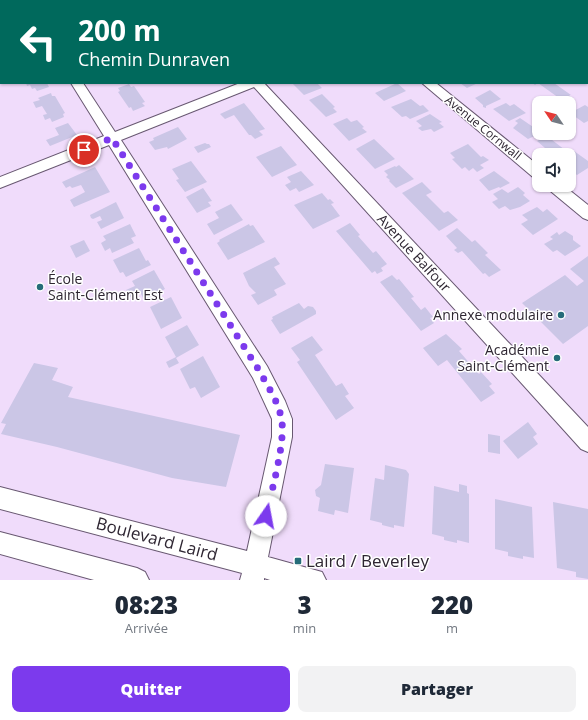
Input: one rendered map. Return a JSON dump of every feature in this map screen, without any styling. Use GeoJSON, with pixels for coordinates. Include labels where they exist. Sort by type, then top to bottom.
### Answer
{"type":"FeatureCollection","features":[{"type":"Feature","properties":{"kind":"street"},"geometry":{"type":"LineString","coordinates":[[78,84],[260,372],[272,394],[282,419],[282,437],[253,572]]}},
{"type":"Feature","properties":{"kind":"street"},"geometry":{"type":"LineString","coordinates":[[0,183],[249,84]]}},
{"type":"Feature","properties":{"kind":"street","name":"Avenue Balfour"},"geometry":{"type":"LineString","coordinates":[[257,84],[588,442]]}},
{"type":"Feature","properties":{"kind":"street","name":"Avenue Cornwall"},"geometry":{"type":"LineString","coordinates":[[429,84],[532,168]]}},
{"type":"Feature","properties":{"kind":"street"},"geometry":{"type":"LineString","coordinates":[[561,192],[588,214]]}},
{"type":"Feature","properties":{"kind":"street","name":"Boulevard Laird"},"geometry":{"type":"LineString","coordinates":[[0,498],[253,572],[314,580]]}},
{"type":"Feature","properties":{"kind":"street"},"geometry":{"type":"LineString","coordinates":[[0,543],[137,580]]}},
{"type":"Feature","properties":{"kind":"building"},"geometry":{"type":"Polygon","coordinates":[[[26,84],[48,84],[49,87],[37,91],[35,88],[32,89],[30,85],[27,86],[26,84]]]}},
{"type":"Feature","properties":{"kind":"building"},"geometry":{"type":"Polygon","coordinates":[[[129,84],[131,87],[134,86],[145,102],[142,103],[145,106],[133,111],[131,107],[129,108],[118,92],[120,91],[118,88],[129,84]]]}},
{"type":"Feature","properties":{"kind":"building"},"geometry":{"type":"Polygon","coordinates":[[[293,84],[318,84],[322,88],[304,95],[293,84]]]}},
{"type":"Feature","properties":{"kind":"building"},"geometry":{"type":"Polygon","coordinates":[[[395,84],[398,84],[406,91],[384,101],[375,93],[395,84]]]}},
{"type":"Feature","properties":{"kind":"building"},"geometry":{"type":"Polygon","coordinates":[[[461,84],[476,84],[467,88],[461,84]]]}},
{"type":"Feature","properties":{"kind":"building"},"geometry":{"type":"Polygon","coordinates":[[[539,84],[555,84],[571,95],[569,95],[570,96],[556,96],[539,84]]]}},
{"type":"Feature","properties":{"kind":"building"},"geometry":{"type":"Polygon","coordinates":[[[490,90],[501,99],[486,106],[486,108],[483,107],[483,105],[475,98],[490,90]]]}},
{"type":"Feature","properties":{"kind":"building"},"geometry":{"type":"Polygon","coordinates":[[[51,93],[52,96],[55,96],[65,113],[63,114],[64,117],[52,122],[50,118],[45,120],[43,115],[47,114],[42,106],[36,108],[33,102],[40,100],[38,98],[51,93]]]}},
{"type":"Feature","properties":{"kind":"building"},"geometry":{"type":"Polygon","coordinates":[[[322,94],[335,107],[333,108],[337,112],[326,117],[309,100],[322,94]]]}},
{"type":"Feature","properties":{"kind":"building"},"geometry":{"type":"Polygon","coordinates":[[[411,99],[420,106],[423,105],[429,111],[410,119],[406,116],[402,117],[391,107],[411,99]]]}},
{"type":"Feature","properties":{"kind":"building"},"geometry":{"type":"Polygon","coordinates":[[[244,103],[265,129],[259,131],[263,135],[255,139],[249,135],[234,115],[225,119],[220,114],[244,103]]]}},
{"type":"Feature","properties":{"kind":"building"},"geometry":{"type":"Polygon","coordinates":[[[506,103],[510,106],[514,104],[526,113],[509,121],[493,109],[506,103]]]}},
{"type":"Feature","properties":{"kind":"building"},"geometry":{"type":"Polygon","coordinates":[[[585,105],[588,107],[588,121],[584,123],[576,117],[576,110],[585,105]]]}},
{"type":"Feature","properties":{"kind":"building"},"geometry":{"type":"Polygon","coordinates":[[[430,114],[442,122],[439,123],[444,127],[434,132],[431,129],[422,131],[418,128],[422,126],[416,121],[430,114]]]}},
{"type":"Feature","properties":{"kind":"building"},"geometry":{"type":"Polygon","coordinates":[[[347,118],[351,122],[357,120],[364,127],[362,128],[367,132],[349,141],[333,124],[347,118]]]}},
{"type":"Feature","properties":{"kind":"building"},"geometry":{"type":"Polygon","coordinates":[[[520,118],[532,126],[532,137],[528,139],[513,128],[518,123],[515,121],[520,118]]]}},
{"type":"Feature","properties":{"kind":"building"},"geometry":{"type":"Polygon","coordinates":[[[68,123],[77,135],[50,146],[46,140],[59,135],[55,128],[68,123]]]}},
{"type":"Feature","properties":{"kind":"building"},"geometry":{"type":"Polygon","coordinates":[[[178,127],[187,139],[168,149],[167,147],[155,150],[149,142],[154,140],[153,138],[178,127]]]}},
{"type":"Feature","properties":{"kind":"building"},"geometry":{"type":"Polygon","coordinates":[[[374,139],[395,159],[375,169],[356,149],[374,139]]]}},
{"type":"Feature","properties":{"kind":"building"},"geometry":{"type":"Polygon","coordinates":[[[552,140],[562,148],[545,148],[537,141],[552,140]]]}},
{"type":"Feature","properties":{"kind":"building"},"geometry":{"type":"Polygon","coordinates":[[[205,143],[209,144],[211,147],[198,153],[194,147],[205,143]]]}},
{"type":"Feature","properties":{"kind":"building"},"geometry":{"type":"Polygon","coordinates":[[[468,144],[481,157],[483,156],[489,160],[480,165],[484,168],[477,172],[473,168],[469,171],[465,167],[462,169],[452,159],[455,158],[450,153],[468,144]]]}},
{"type":"Feature","properties":{"kind":"building"},"geometry":{"type":"Polygon","coordinates":[[[281,146],[297,165],[272,177],[256,157],[281,146]]]}},
{"type":"Feature","properties":{"kind":"building"},"geometry":{"type":"Polygon","coordinates":[[[576,152],[588,161],[588,168],[577,175],[576,152]]]}},
{"type":"Feature","properties":{"kind":"building"},"geometry":{"type":"Polygon","coordinates":[[[191,161],[207,182],[185,192],[176,180],[179,179],[172,169],[191,161]]]}},
{"type":"Feature","properties":{"kind":"building"},"geometry":{"type":"Polygon","coordinates":[[[399,165],[414,179],[396,188],[386,177],[388,175],[384,171],[399,165]]]}},
{"type":"Feature","properties":{"kind":"building"},"geometry":{"type":"Polygon","coordinates":[[[95,167],[110,192],[74,207],[70,200],[85,192],[81,185],[66,188],[62,182],[95,167]]]}},
{"type":"Feature","properties":{"kind":"building"},"geometry":{"type":"Polygon","coordinates":[[[301,171],[314,185],[299,192],[296,188],[290,191],[285,185],[291,182],[287,177],[301,171]]]}},
{"type":"Feature","properties":{"kind":"building"},"geometry":{"type":"Polygon","coordinates":[[[494,171],[510,183],[489,191],[479,180],[494,171]]]}},
{"type":"Feature","properties":{"kind":"building"},"geometry":{"type":"Polygon","coordinates":[[[422,182],[432,192],[426,195],[444,213],[448,211],[458,220],[439,231],[402,193],[422,182]]]}},
{"type":"Feature","properties":{"kind":"building"},"geometry":{"type":"Polygon","coordinates":[[[518,187],[525,193],[523,195],[530,201],[520,207],[510,210],[505,206],[499,209],[492,202],[498,199],[493,194],[502,189],[508,193],[518,187]]]}},
{"type":"Feature","properties":{"kind":"building"},"geometry":{"type":"Polygon","coordinates":[[[203,188],[212,201],[208,202],[211,206],[197,213],[186,197],[203,188]]]}},
{"type":"Feature","properties":{"kind":"building"},"geometry":{"type":"Polygon","coordinates":[[[322,193],[328,200],[330,199],[334,203],[331,204],[340,216],[313,229],[294,205],[322,193]]]}},
{"type":"Feature","properties":{"kind":"building"},"geometry":{"type":"Polygon","coordinates":[[[116,202],[124,218],[101,229],[97,222],[102,220],[100,216],[93,219],[90,215],[116,202]]]}},
{"type":"Feature","properties":{"kind":"building"},"geometry":{"type":"Polygon","coordinates":[[[231,204],[243,220],[214,235],[207,224],[219,218],[215,212],[231,204]]]}},
{"type":"Feature","properties":{"kind":"building"},"geometry":{"type":"Polygon","coordinates":[[[537,207],[543,212],[547,209],[558,219],[533,235],[521,224],[528,220],[522,215],[537,207]]]}},
{"type":"Feature","properties":{"kind":"building"},"geometry":{"type":"Polygon","coordinates":[[[350,223],[360,235],[358,236],[373,253],[376,251],[387,264],[381,268],[383,271],[377,274],[375,271],[372,273],[336,231],[350,223]]]}},
{"type":"Feature","properties":{"kind":"building"},"geometry":{"type":"Polygon","coordinates":[[[130,224],[136,236],[131,238],[134,243],[112,253],[110,248],[105,251],[101,243],[106,240],[103,236],[130,224]]]}},
{"type":"Feature","properties":{"kind":"building"},"geometry":{"type":"Polygon","coordinates":[[[249,224],[250,226],[253,225],[265,242],[228,260],[217,243],[220,241],[219,240],[249,224]]]}},
{"type":"Feature","properties":{"kind":"building"},"geometry":{"type":"Polygon","coordinates":[[[457,228],[472,242],[475,240],[488,253],[485,255],[501,270],[489,277],[485,273],[483,274],[462,251],[458,253],[454,250],[457,248],[446,236],[457,228]]]}},
{"type":"Feature","properties":{"kind":"building"},"geometry":{"type":"Polygon","coordinates":[[[565,231],[573,236],[573,240],[581,246],[565,256],[557,250],[553,252],[544,244],[553,239],[550,237],[557,232],[559,235],[565,231]]]}},
{"type":"Feature","properties":{"kind":"building"},"geometry":{"type":"Polygon","coordinates":[[[84,240],[90,251],[76,258],[70,246],[84,240]]]}},
{"type":"Feature","properties":{"kind":"building"},"geometry":{"type":"Polygon","coordinates":[[[139,248],[146,261],[148,260],[151,265],[126,277],[123,272],[120,273],[113,260],[139,248]]]}},
{"type":"Feature","properties":{"kind":"building","name":"Annexe modulaire"},"geometry":{"type":"Polygon","coordinates":[[[588,256],[588,326],[563,344],[522,303],[565,275],[577,286],[584,281],[570,269],[588,256]]]}},
{"type":"Feature","properties":{"kind":"building"},"geometry":{"type":"Polygon","coordinates":[[[275,257],[280,264],[274,267],[286,284],[274,290],[277,295],[258,305],[251,295],[256,293],[249,286],[243,273],[275,257]]]}},
{"type":"Feature","properties":{"kind":"building"},"geometry":{"type":"Polygon","coordinates":[[[154,270],[165,289],[144,300],[140,292],[130,297],[126,290],[135,286],[132,281],[154,270]]]}},
{"type":"Feature","properties":{"kind":"building"},"geometry":{"type":"Polygon","coordinates":[[[392,275],[397,280],[399,279],[414,297],[411,298],[421,310],[425,307],[433,317],[430,318],[434,323],[421,331],[380,282],[392,275]]]}},
{"type":"Feature","properties":{"kind":"building"},"geometry":{"type":"Polygon","coordinates":[[[171,297],[182,318],[161,329],[150,307],[171,297]]]}},
{"type":"Feature","properties":{"kind":"building"},"geometry":{"type":"Polygon","coordinates":[[[299,303],[304,309],[308,306],[313,307],[316,314],[280,334],[271,320],[273,319],[272,317],[299,303]]]}},
{"type":"Feature","properties":{"kind":"building"},"geometry":{"type":"Polygon","coordinates":[[[187,325],[199,345],[176,358],[179,363],[169,368],[166,362],[176,357],[165,337],[187,325]]]}},
{"type":"Feature","properties":{"kind":"building"},"geometry":{"type":"Polygon","coordinates":[[[446,334],[462,349],[459,351],[479,374],[481,372],[492,384],[489,386],[495,393],[481,402],[447,360],[438,366],[423,348],[446,334]]]}},
{"type":"Feature","properties":{"kind":"building"},"geometry":{"type":"Polygon","coordinates":[[[312,336],[323,350],[315,355],[336,386],[342,383],[349,394],[345,396],[354,408],[336,420],[297,362],[300,360],[291,348],[312,336]]]}},
{"type":"Feature","properties":{"kind":"building"},"geometry":{"type":"Polygon","coordinates":[[[203,356],[220,387],[201,398],[195,387],[190,389],[180,369],[203,356]]]}},
{"type":"Feature","properties":{"kind":"building"},"geometry":{"type":"Polygon","coordinates":[[[34,363],[58,368],[52,380],[73,387],[68,397],[240,435],[226,487],[172,478],[57,447],[1,434],[6,424],[1,423],[34,363]]]}},
{"type":"Feature","properties":{"kind":"building"},"geometry":{"type":"Polygon","coordinates":[[[528,422],[537,434],[533,437],[538,444],[518,459],[503,441],[528,422]]]}},
{"type":"Feature","properties":{"kind":"building"},"geometry":{"type":"Polygon","coordinates":[[[488,434],[500,436],[500,454],[488,452],[488,434]]]}},
{"type":"Feature","properties":{"kind":"building"},"geometry":{"type":"Polygon","coordinates":[[[325,464],[354,468],[348,513],[335,510],[334,515],[318,511],[320,498],[316,496],[315,490],[321,485],[325,464]]]}},
{"type":"Feature","properties":{"kind":"building"},"geometry":{"type":"Polygon","coordinates":[[[385,465],[406,470],[409,474],[404,527],[394,525],[394,528],[370,520],[375,478],[384,480],[385,465]]]}},
{"type":"Feature","properties":{"kind":"building"},"geometry":{"type":"Polygon","coordinates":[[[459,484],[467,486],[467,493],[469,494],[469,543],[457,540],[457,543],[444,540],[444,537],[432,534],[434,486],[459,492],[459,484]]]}},
{"type":"Feature","properties":{"kind":"building"},"geometry":{"type":"Polygon","coordinates":[[[495,499],[532,507],[534,558],[523,556],[523,559],[508,556],[508,552],[495,549],[495,499]]]}},
{"type":"Feature","properties":{"kind":"building"},"geometry":{"type":"Polygon","coordinates":[[[553,502],[588,509],[588,579],[576,577],[576,572],[557,568],[553,502]]]}},
{"type":"Feature","properties":{"kind":"place","name":"École Saint-Clément Est"},"geometry":{"type":"Point","coordinates":[40,287]}},
{"type":"Feature","properties":{"kind":"place","name":"Annexe modulaire"},"geometry":{"type":"Point","coordinates":[561,315]}},
{"type":"Feature","properties":{"kind":"place","name":"Académie Saint-Clément"},"geometry":{"type":"Point","coordinates":[557,358]}},
{"type":"Feature","properties":{"kind":"place","name":"Laird / Beverley"},"geometry":{"type":"Point","coordinates":[298,561]}},
{"type":"Feature","properties":{"kind":"route"},"geometry":{"type":"LineString","coordinates":[[84,150],[112,138],[260,372],[272,394],[282,419],[282,437],[266,516]]}}]}
